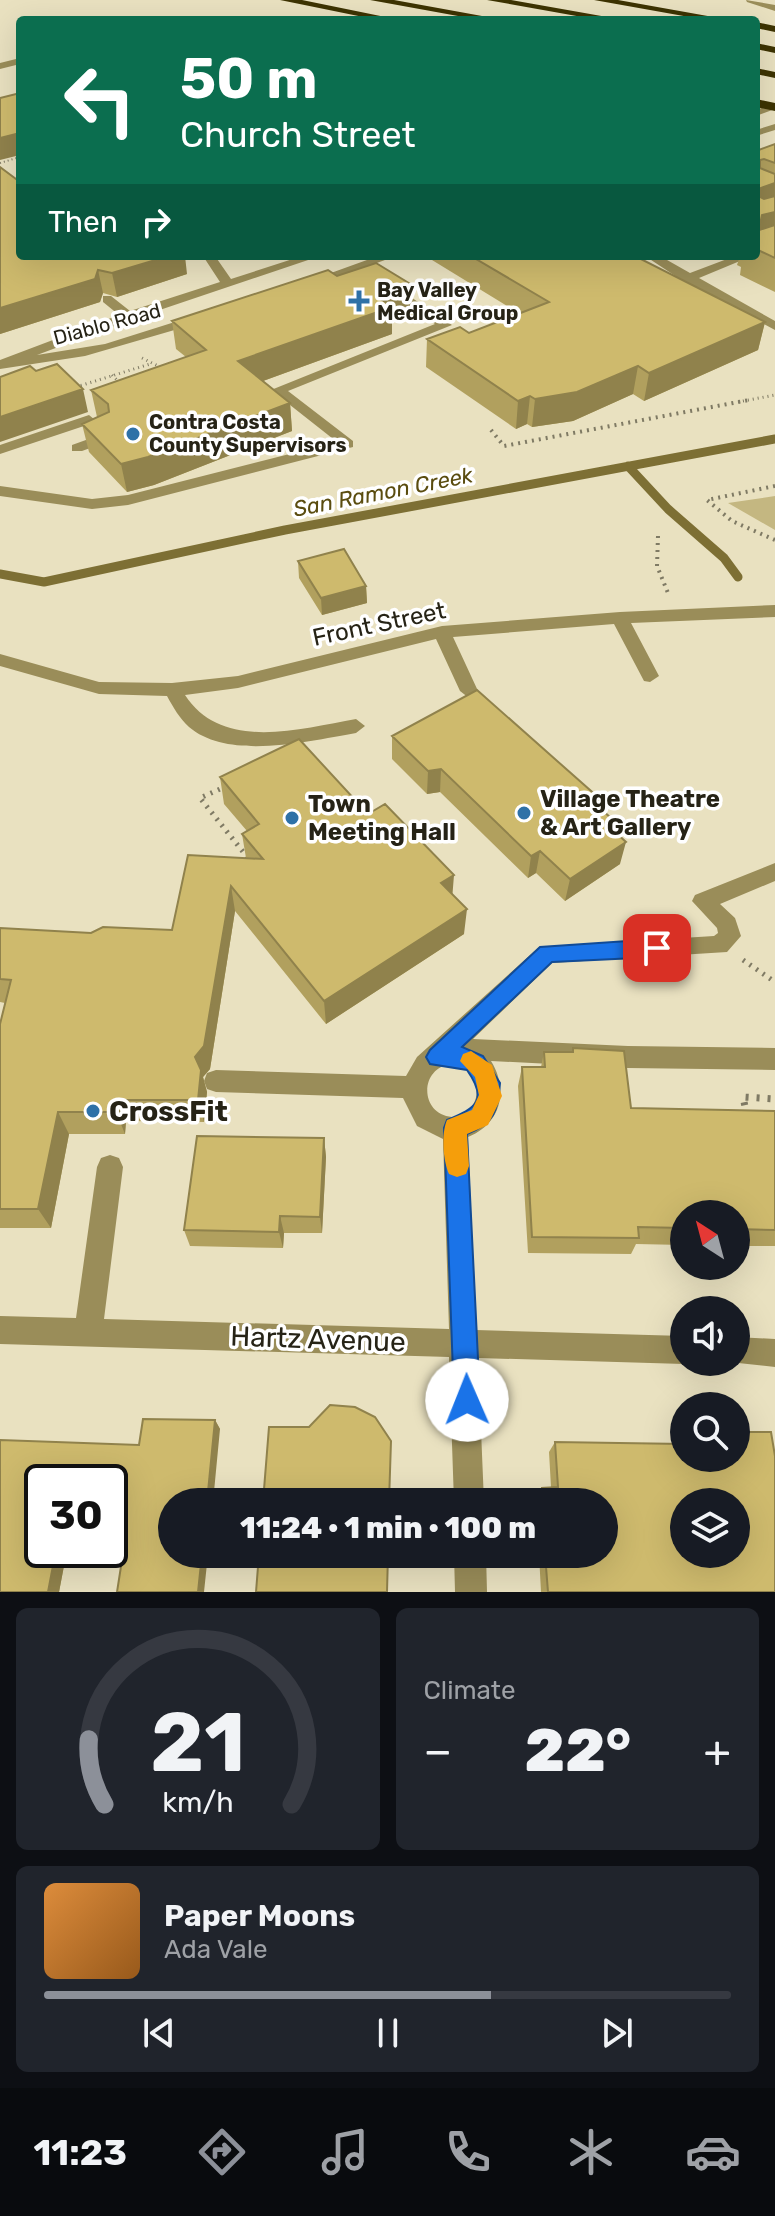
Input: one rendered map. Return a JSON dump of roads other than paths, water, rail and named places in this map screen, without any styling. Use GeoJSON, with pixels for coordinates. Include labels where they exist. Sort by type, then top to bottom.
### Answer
{"type":"FeatureCollection","features":[{"type":"Feature","properties":{"kind":"highway"},"geometry":{"type":"LineString","coordinates":[[285,0],[373,16]]}},
{"type":"Feature","properties":{"kind":"highway"},"geometry":{"type":"LineString","coordinates":[[375,0],[474,16]]}},
{"type":"Feature","properties":{"kind":"highway"},"geometry":{"type":"LineString","coordinates":[[492,0],[594,16]]}},
{"type":"Feature","properties":{"kind":"highway"},"geometry":{"type":"LineString","coordinates":[[599,0],[700,16]]}},
{"type":"Feature","properties":{"kind":"street"},"geometry":{"type":"LineString","coordinates":[[750,0],[775,8]]}},
{"type":"Feature","properties":{"kind":"street"},"geometry":{"type":"LineString","coordinates":[[212,260],[228,284]]}},
{"type":"Feature","properties":{"kind":"street","name":"Diablo Road"},"geometry":{"type":"LineString","coordinates":[[15,361],[38,348],[128,316],[302,260]]}},
{"type":"Feature","properties":{"kind":"street"},"geometry":{"type":"LineString","coordinates":[[0,491],[92,504],[128,500],[348,444],[278,390],[445,325],[345,260]]}},
{"type":"Feature","properties":{"kind":"street"},"geometry":{"type":"LineString","coordinates":[[297,286],[368,274],[385,260]]}},
{"type":"Feature","properties":{"kind":"street"},"geometry":{"type":"LineString","coordinates":[[662,260],[687,278],[775,326]]}},
{"type":"Feature","properties":{"kind":"street"},"geometry":{"type":"LineString","coordinates":[[687,278],[735,260]]}},
{"type":"Feature","properties":{"kind":"street"},"geometry":{"type":"LineString","coordinates":[[107,299],[128,316]]}},
{"type":"Feature","properties":{"kind":"street","name":"Diablo Road"},"geometry":{"type":"LineString","coordinates":[[0,365],[15,361],[58,359],[104,349],[208,315]]}},
{"type":"Feature","properties":{"kind":"street"},"geometry":{"type":"LineString","coordinates":[[0,450],[89,419],[107,437],[77,448]]}},
{"type":"Feature","properties":{"kind":"street","name":"Front Street"},"geometry":{"type":"LineString","coordinates":[[0,660],[99,688],[172,690],[238,682],[442,632],[620,618],[775,611]]}},
{"type":"Feature","properties":{"kind":"street"},"geometry":{"type":"LineString","coordinates":[[620,618],[650,676]]}},
{"type":"Feature","properties":{"kind":"street"},"geometry":{"type":"LineString","coordinates":[[442,632],[469,691]]}},
{"type":"Feature","properties":{"kind":"street"},"geometry":{"type":"LineString","coordinates":[[172,690],[188,715],[205,729],[230,736],[261,738],[356,726]]}},
{"type":"Feature","properties":{"kind":"street"},"geometry":{"type":"LineString","coordinates":[[442,1052],[475,1063],[489,1083],[487,1108],[480,1118],[455,1128],[441,1126],[419,1111],[412,1087],[420,1068],[442,1052],[547,954],[719,945],[730,936],[727,924],[703,901],[775,872]]}},
{"type":"Feature","properties":{"kind":"street"},"geometry":{"type":"LineString","coordinates":[[442,1052],[775,1059]]}},
{"type":"Feature","properties":{"kind":"street"},"geometry":{"type":"LineString","coordinates":[[216,1081],[412,1087]]}},
{"type":"Feature","properties":{"kind":"street"},"geometry":{"type":"LineString","coordinates":[[455,1128],[466,1343],[469,1488]]}},
{"type":"Feature","properties":{"kind":"street"},"geometry":{"type":"LineString","coordinates":[[88,1333],[110,1167]]}},
{"type":"Feature","properties":{"kind":"street","name":"Hartz Avenue"},"geometry":{"type":"LineString","coordinates":[[0,1330],[670,1350]]}},
{"type":"Feature","properties":{"kind":"street"},"geometry":{"type":"LineString","coordinates":[[750,1352],[775,1353]]}},
{"type":"Feature","properties":{"kind":"street"},"geometry":{"type":"LineString","coordinates":[[470,1568],[471,1592]]}},
{"type":"Feature","properties":{"kind":"waterway","name":"San Ramon Creek"},"geometry":{"type":"LineString","coordinates":[[628,466],[775,439]]}},
{"type":"Feature","properties":{"kind":"waterway","name":"San Ramon Creek"},"geometry":{"type":"LineString","coordinates":[[0,574],[44,582],[285,530],[628,466]]}},
{"type":"Feature","properties":{"kind":"waterway"},"geometry":{"type":"LineString","coordinates":[[628,466],[668,509],[724,558],[738,577]]}},
{"type":"Feature","properties":{"kind":"place","name":"Bay Valley Medical Group"},"geometry":{"type":"Point","coordinates":[359,301]}},
{"type":"Feature","properties":{"kind":"place","name":"Contra Costa County Supervisors"},"geometry":{"type":"Point","coordinates":[133,434]}},
{"type":"Feature","properties":{"kind":"place","name":"Village Theatre & Art Gallery"},"geometry":{"type":"Point","coordinates":[524,813]}},
{"type":"Feature","properties":{"kind":"place","name":"Town Meeting Hall"},"geometry":{"type":"Point","coordinates":[292,818]}},
{"type":"Feature","properties":{"kind":"place","name":"CrossFit"},"geometry":{"type":"Point","coordinates":[93,1111]}}]}
